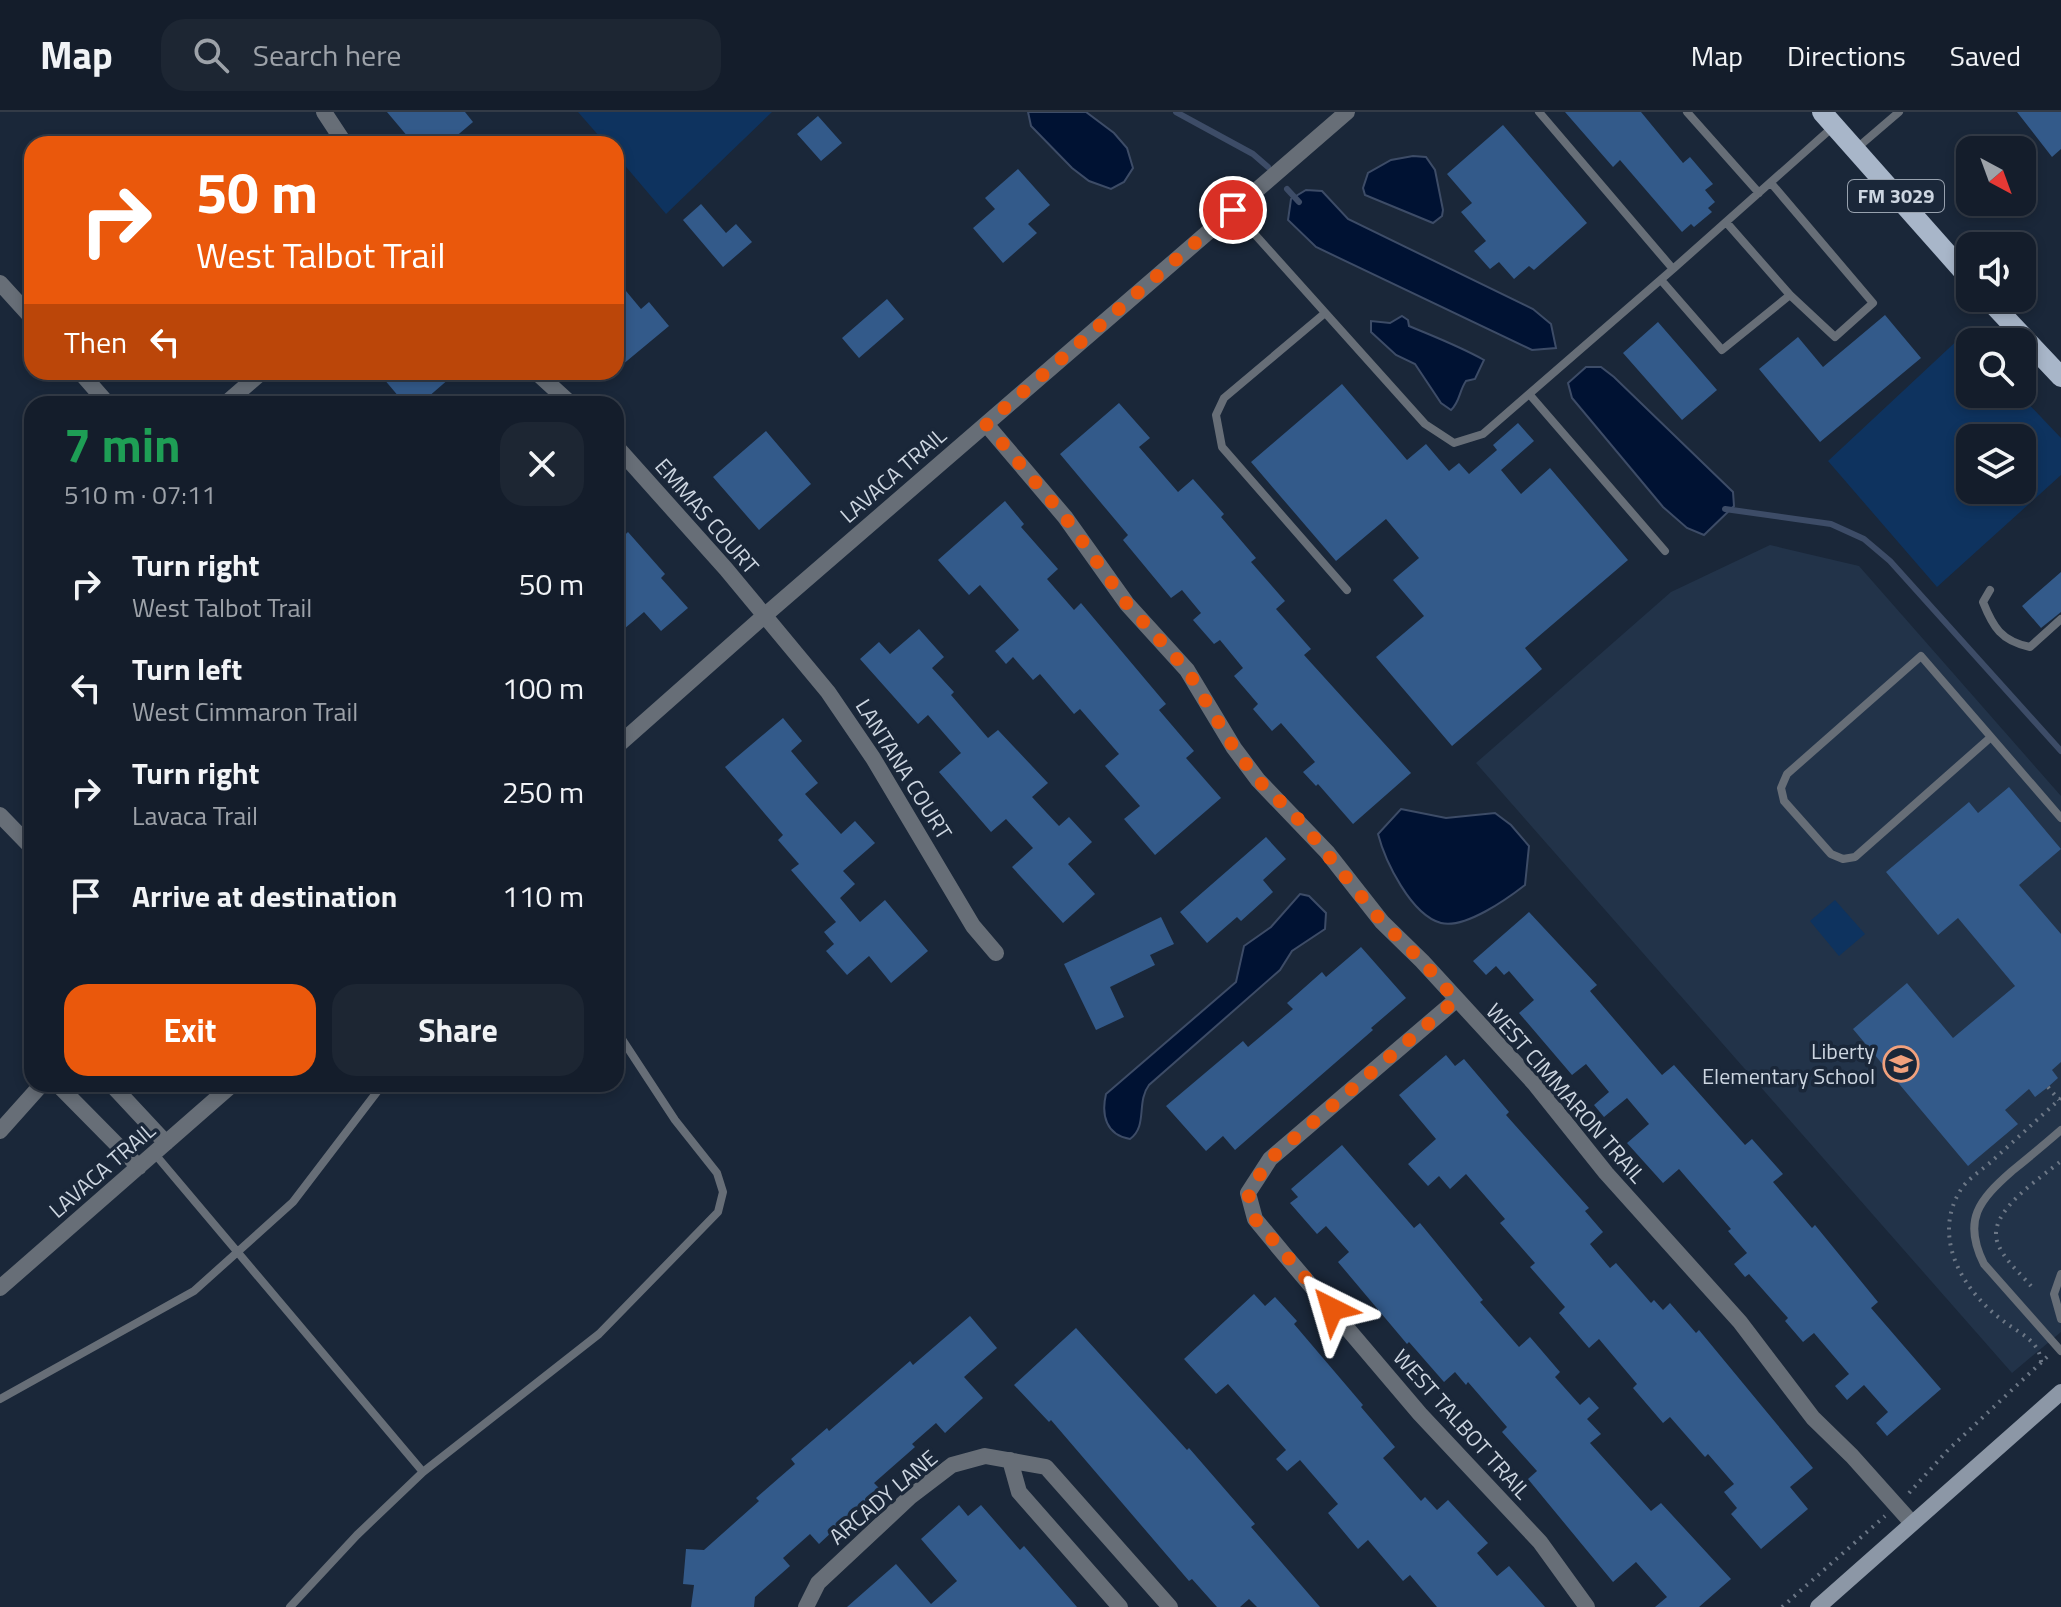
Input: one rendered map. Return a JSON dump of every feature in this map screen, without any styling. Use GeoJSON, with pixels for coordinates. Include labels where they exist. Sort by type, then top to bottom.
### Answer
{"type":"FeatureCollection","features":[{"type":"Feature","properties":{"kind":"main road","name":"FM 3029"},"geometry":{"type":"LineString","coordinates":[[1828,119],[1956,263]]}},
{"type":"Feature","properties":{"kind":"main road"},"geometry":{"type":"LineString","coordinates":[[2001,312],[2059,371]]}},
{"type":"Feature","properties":{"kind":"main road"},"geometry":{"type":"LineString","coordinates":[[1818,1607],[2061,1392]]}},
{"type":"Feature","properties":{"kind":"street"},"geometry":{"type":"LineString","coordinates":[[324,112],[340,136]]}},
{"type":"Feature","properties":{"kind":"street","name":"LAVACA TRAIL"},"geometry":{"type":"LineString","coordinates":[[624,740],[1347,112]]}},
{"type":"Feature","properties":{"kind":"street"},"geometry":{"type":"LineString","coordinates":[[0,283],[24,309]]}},
{"type":"Feature","properties":{"kind":"street"},"geometry":{"type":"LineString","coordinates":[[87,380],[101,396]]}},
{"type":"Feature","properties":{"kind":"street"},"geometry":{"type":"LineString","coordinates":[[234,396],[253,380]]}},
{"type":"Feature","properties":{"kind":"street"},"geometry":{"type":"LineString","coordinates":[[545,380],[562,396]]}},
{"type":"Feature","properties":{"kind":"street","name":"WEST CIMMARON TRAIL"},"geometry":{"type":"LineString","coordinates":[[986,424],[1065,517],[1127,604],[1187,670],[1234,748],[1258,780],[1301,822],[1382,922],[1534,1083],[1606,1173],[1740,1322],[1813,1418],[1912,1523]]}},
{"type":"Feature","properties":{"kind":"street","name":"EMMAS COURT"},"geometry":{"type":"LineString","coordinates":[[624,455],[764,616]]}},
{"type":"Feature","properties":{"kind":"street","name":"LANTANA COURT"},"geometry":{"type":"LineString","coordinates":[[764,616],[828,692],[873,758],[973,926],[996,953]]}},
{"type":"Feature","properties":{"kind":"street"},"geometry":{"type":"LineString","coordinates":[[0,815],[24,840]]}},
{"type":"Feature","properties":{"kind":"street","name":"WEST TALBOT TRAIL"},"geometry":{"type":"LineString","coordinates":[[1456,1000],[1270,1159],[1248,1193],[1255,1219],[1420,1414],[1540,1542],[1587,1607]]}},
{"type":"Feature","properties":{"kind":"street"},"geometry":{"type":"LineString","coordinates":[[0,1131],[35,1092]]}},
{"type":"Feature","properties":{"kind":"street"},"geometry":{"type":"LineString","coordinates":[[65,1092],[139,1167]]}},
{"type":"Feature","properties":{"kind":"street"},"geometry":{"type":"LineString","coordinates":[[117,1092],[160,1148]]}},
{"type":"Feature","properties":{"kind":"street","name":"LAVACA TRAIL"},"geometry":{"type":"LineString","coordinates":[[0,1288],[224,1092]]}},
{"type":"Feature","properties":{"kind":"street","name":"ARCADY LANE"},"geometry":{"type":"LineString","coordinates":[[806,1607],[818,1583],[910,1497],[952,1465],[985,1456],[1046,1467],[1170,1607]]}},
{"type":"Feature","properties":{"kind":"street"},"geometry":{"type":"LineString","coordinates":[[1010,1460],[1019,1492],[1120,1607]]}},
{"type":"Feature","properties":{"kind":"lane"},"geometry":{"type":"LineString","coordinates":[[1539,112],[1673,269]]}},
{"type":"Feature","properties":{"kind":"lane"},"geometry":{"type":"LineString","coordinates":[[1687,112],[1759,193]]}},
{"type":"Feature","properties":{"kind":"lane"},"geometry":{"type":"LineString","coordinates":[[1855,149],[1899,112]]}},
{"type":"Feature","properties":{"kind":"lane"},"geometry":{"type":"LineString","coordinates":[[1233,210],[1425,424],[1454,443],[1483,434],[1530,395],[1771,183],[1828,119]]}},
{"type":"Feature","properties":{"kind":"lane"},"geometry":{"type":"LineString","coordinates":[[1726,222],[1790,295],[1835,337],[1873,303],[1771,183]]}},
{"type":"Feature","properties":{"kind":"lane"},"geometry":{"type":"LineString","coordinates":[[1661,280],[1722,350],[1790,295]]}},
{"type":"Feature","properties":{"kind":"lane"},"geometry":{"type":"LineString","coordinates":[[1325,313],[1224,398],[1216,415],[1222,447],[1347,590]]}},
{"type":"Feature","properties":{"kind":"lane"},"geometry":{"type":"LineString","coordinates":[[1530,395],[1665,551]]}},
{"type":"Feature","properties":{"kind":"lane"},"geometry":{"type":"LineString","coordinates":[[1990,590],[1983,602],[1992,624],[2012,643],[2030,647],[2061,619]]}},
{"type":"Feature","properties":{"kind":"lane"},"geometry":{"type":"LineString","coordinates":[[1991,737],[1855,857],[1843,859],[1831,854],[1784,801],[1781,788],[1787,774],[1921,656],[1991,737],[2061,818]]}},
{"type":"Feature","properties":{"kind":"lane"},"geometry":{"type":"LineString","coordinates":[[290,1607],[357,1535],[423,1472],[599,1334],[697,1237],[718,1212],[723,1192],[717,1173],[675,1120],[624,1042]]}},
{"type":"Feature","properties":{"kind":"lane"},"geometry":{"type":"LineString","coordinates":[[0,1399],[194,1291],[293,1202],[377,1092]]}},
{"type":"Feature","properties":{"kind":"lane"},"geometry":{"type":"LineString","coordinates":[[2061,1130],[1987,1194],[1975,1216],[1973,1234],[1984,1264],[2061,1351]]}},
{"type":"Feature","properties":{"kind":"lane"},"geometry":{"type":"LineString","coordinates":[[160,1148],[239,1250],[423,1472]]}},
{"type":"Feature","properties":{"kind":"lane"},"geometry":{"type":"LineString","coordinates":[[2060,1316],[2054,1294],[2061,1274]]}},
{"type":"Feature","properties":{"kind":"path"},"geometry":{"type":"LineString","coordinates":[[1782,1607],[1897,1506],[1948,1450],[2041,1362],[2040,1353],[2026,1336],[1994,1313],[1963,1278],[1952,1255],[1948,1235],[1949,1215],[1962,1188],[2060,1100],[2048,1087]]}},
{"type":"Feature","properties":{"kind":"path"},"geometry":{"type":"LineString","coordinates":[[2031,1286],[2001,1249],[1996,1238],[1997,1219],[2061,1161]]}},
{"type":"Feature","properties":{"kind":"shaded area"},"geometry":{"type":"Polygon","coordinates":[[[578,112],[772,112],[666,214],[624,164],[624,136],[599,136],[578,112]]]}},
{"type":"Feature","properties":{"kind":"shaded area"},"geometry":{"type":"Polygon","coordinates":[[[1028,112],[1086,112],[1114,133],[1127,148],[1133,168],[1124,182],[1111,189],[1089,181],[1031,126],[1028,112]]]}},
{"type":"Feature","properties":{"kind":"shaded area"},"geometry":{"type":"Polygon","coordinates":[[[1426,157],[1435,170],[1443,210],[1442,216],[1433,223],[1365,195],[1363,188],[1368,173],[1391,160],[1426,157]]]}},
{"type":"Feature","properties":{"kind":"shaded area"},"geometry":{"type":"Polygon","coordinates":[[[1306,190],[1322,191],[1348,219],[1533,309],[1551,324],[1556,348],[1532,350],[1316,247],[1288,220],[1291,199],[1306,190]]]}},
{"type":"Feature","properties":{"kind":"shaded area"},"geometry":{"type":"Polygon","coordinates":[[[1402,316],[1408,320],[1409,326],[1484,360],[1475,379],[1466,381],[1451,410],[1441,403],[1415,364],[1396,355],[1371,332],[1371,321],[1390,323],[1402,316]]]}},
{"type":"Feature","properties":{"kind":"shaded area"},"geometry":{"type":"Polygon","coordinates":[[[1956,342],[1956,408],[2032,408],[2061,438],[2061,475],[2036,498],[2036,424],[1956,424],[1956,504],[2029,504],[1937,587],[1828,461],[1956,342]]]}},
{"type":"Feature","properties":{"kind":"shaded area"},"geometry":{"type":"Polygon","coordinates":[[[1586,367],[1601,367],[1614,377],[1733,492],[1734,506],[1704,535],[1687,528],[1663,507],[1572,398],[1568,383],[1586,367]]]}},
{"type":"Feature","properties":{"kind":"shaded area","name":"Liberty Elementary School"},"geometry":{"type":"Polygon","coordinates":[[[1770,545],[1859,566],[2061,796],[2061,1332],[2012,1373],[1476,763],[1671,592],[1770,545]]]}},
{"type":"Feature","properties":{"kind":"shaded area"},"geometry":{"type":"Polygon","coordinates":[[[1401,809],[1446,818],[1495,813],[1511,825],[1529,846],[1525,885],[1485,912],[1462,922],[1441,923],[1430,918],[1419,910],[1401,886],[1378,834],[1401,809]]]}},
{"type":"Feature","properties":{"kind":"shaded area"},"geometry":{"type":"Polygon","coordinates":[[[1300,894],[1309,896],[1326,913],[1325,929],[1292,951],[1280,970],[1149,1085],[1143,1099],[1139,1127],[1130,1139],[1115,1133],[1105,1116],[1106,1094],[1236,982],[1244,946],[1271,927],[1300,894]]]}},
{"type":"Feature","properties":{"kind":"shaded area"},"geometry":{"type":"Polygon","coordinates":[[[1835,900],[1865,934],[1839,956],[1810,921],[1835,900]]]}},
{"type":"Feature","properties":{"kind":"building"},"geometry":{"type":"Polygon","coordinates":[[[387,112],[465,112],[473,122],[456,136],[407,136],[387,112]]]}},
{"type":"Feature","properties":{"kind":"building"},"geometry":{"type":"Polygon","coordinates":[[[1565,112],[1641,112],[1683,163],[1690,157],[1713,184],[1705,190],[1715,202],[1708,208],[1712,212],[1694,227],[1691,224],[1682,232],[1620,160],[1613,167],[1565,112]]]}},
{"type":"Feature","properties":{"kind":"building"},"geometry":{"type":"Polygon","coordinates":[[[2017,112],[2061,112],[2061,149],[2052,157],[2017,112]]]}},
{"type":"Feature","properties":{"kind":"building"},"geometry":{"type":"Polygon","coordinates":[[[818,116],[842,143],[821,161],[797,134],[818,116]]]}},
{"type":"Feature","properties":{"kind":"building"},"geometry":{"type":"Polygon","coordinates":[[[1503,125],[1587,223],[1534,270],[1529,266],[1514,279],[1499,262],[1490,269],[1474,251],[1486,241],[1461,212],[1472,203],[1447,174],[1503,125]]]}},
{"type":"Feature","properties":{"kind":"building"},"geometry":{"type":"Polygon","coordinates":[[[1018,169],[1050,205],[1028,224],[1037,233],[1003,263],[973,228],[995,209],[985,198],[1018,169]]]}},
{"type":"Feature","properties":{"kind":"building"},"geometry":{"type":"Polygon","coordinates":[[[701,204],[726,233],[736,224],[752,242],[723,267],[683,220],[701,204]]]}},
{"type":"Feature","properties":{"kind":"building"},"geometry":{"type":"Polygon","coordinates":[[[624,289],[641,309],[649,302],[669,326],[624,363],[624,289]]]}},
{"type":"Feature","properties":{"kind":"building"},"geometry":{"type":"Polygon","coordinates":[[[887,299],[904,319],[859,358],[842,338],[887,299]]]}},
{"type":"Feature","properties":{"kind":"building"},"geometry":{"type":"Polygon","coordinates":[[[1885,315],[1921,358],[1820,442],[1759,369],[1798,337],[1823,367],[1885,315]]]}},
{"type":"Feature","properties":{"kind":"building"},"geometry":{"type":"Polygon","coordinates":[[[1658,322],[1717,390],[1682,420],[1623,353],[1658,322]]]}},
{"type":"Feature","properties":{"kind":"building"},"geometry":{"type":"Polygon","coordinates":[[[385,380],[448,380],[429,396],[398,396],[385,380]]]}},
{"type":"Feature","properties":{"kind":"building"},"geometry":{"type":"Polygon","coordinates":[[[1342,384],[1407,460],[1426,444],[1449,471],[1459,463],[1469,474],[1497,450],[1493,445],[1518,423],[1534,441],[1501,470],[1521,494],[1550,468],[1628,560],[1525,648],[1542,669],[1452,746],[1376,657],[1424,616],[1393,580],[1419,558],[1386,519],[1336,561],[1251,462],[1342,384]]]}},
{"type":"Feature","properties":{"kind":"building"},"geometry":{"type":"Polygon","coordinates":[[[1119,403],[1150,438],[1139,447],[1178,492],[1193,479],[1224,514],[1221,517],[1256,558],[1251,562],[1285,601],[1276,609],[1311,649],[1304,655],[1411,773],[1353,824],[1318,784],[1316,786],[1303,772],[1315,762],[1281,723],[1272,731],[1253,709],[1258,704],[1234,676],[1243,668],[1220,640],[1214,644],[1193,620],[1201,613],[1182,590],[1171,598],[1123,540],[1128,535],[1060,454],[1119,403]]]}},
{"type":"Feature","properties":{"kind":"building"},"geometry":{"type":"Polygon","coordinates":[[[766,431],[811,484],[759,530],[713,477],[766,431]]]}},
{"type":"Feature","properties":{"kind":"building"},"geometry":{"type":"Polygon","coordinates":[[[1005,501],[1024,524],[1021,527],[1058,569],[1047,579],[1074,610],[1081,603],[1166,704],[1159,710],[1194,751],[1186,758],[1221,798],[1155,855],[1124,819],[1140,806],[1105,766],[1119,754],[1080,709],[1074,714],[1040,674],[1033,680],[1013,657],[1006,664],[995,651],[1019,630],[980,585],[969,595],[938,560],[1005,501]]]}},
{"type":"Feature","properties":{"kind":"building"},"geometry":{"type":"Polygon","coordinates":[[[628,532],[665,574],[661,578],[688,608],[661,631],[644,612],[624,629],[624,536],[628,532]]]}},
{"type":"Feature","properties":{"kind":"building"},"geometry":{"type":"Polygon","coordinates":[[[2061,572],[2061,612],[2041,628],[2022,606],[2061,572]]]}},
{"type":"Feature","properties":{"kind":"building"},"geometry":{"type":"Polygon","coordinates":[[[919,629],[944,657],[932,668],[954,692],[951,695],[988,738],[998,730],[1048,783],[1032,797],[1059,826],[1069,817],[1092,842],[1068,864],[1095,894],[1063,923],[1012,867],[1033,848],[1006,819],[991,832],[939,772],[961,753],[928,715],[918,724],[860,659],[879,642],[890,654],[919,629]]]}},
{"type":"Feature","properties":{"kind":"building"},"geometry":{"type":"Polygon","coordinates":[[[783,718],[802,741],[791,751],[818,783],[805,794],[841,834],[855,821],[875,843],[843,871],[855,884],[840,898],[860,922],[885,900],[928,951],[891,983],[869,956],[847,975],[826,951],[834,944],[824,932],[836,922],[791,870],[799,864],[778,840],[783,835],[725,767],[783,718]]]}},
{"type":"Feature","properties":{"kind":"building"},"geometry":{"type":"Polygon","coordinates":[[[2009,787],[2061,849],[2019,885],[2061,934],[2061,1062],[2052,1070],[2058,1078],[2048,1087],[2035,1097],[2029,1089],[2005,1110],[2018,1124],[1968,1166],[1853,1029],[1907,983],[1953,1038],[2015,986],[1958,918],[1938,935],[1886,872],[1969,802],[1978,813],[2009,787]]]}},
{"type":"Feature","properties":{"kind":"building"},"geometry":{"type":"Polygon","coordinates":[[[1266,837],[1286,859],[1263,880],[1273,892],[1241,921],[1237,917],[1207,943],[1180,912],[1266,837]]]}},
{"type":"Feature","properties":{"kind":"building"},"geometry":{"type":"Polygon","coordinates":[[[1529,912],[1597,985],[1590,991],[1662,1075],[1674,1065],[1745,1145],[1752,1139],[1783,1174],[1773,1182],[1812,1228],[1815,1225],[1878,1302],[1871,1308],[1941,1389],[1887,1436],[1876,1423],[1888,1412],[1864,1385],[1847,1400],[1835,1386],[1849,1374],[1814,1333],[1803,1342],[1785,1321],[1788,1318],[1749,1274],[1745,1277],[1734,1264],[1747,1253],[1728,1231],[1731,1229],[1679,1169],[1663,1183],[1627,1143],[1649,1124],[1627,1098],[1604,1117],[1594,1105],[1609,1092],[1586,1064],[1572,1075],[1519,1013],[1534,1000],[1509,971],[1504,975],[1496,966],[1486,975],[1473,961],[1529,912]]]}},
{"type":"Feature","properties":{"kind":"building"},"geometry":{"type":"Polygon","coordinates":[[[1161,917],[1174,944],[1150,955],[1155,965],[1110,987],[1124,1017],[1096,1030],[1064,964],[1161,917]]]}},
{"type":"Feature","properties":{"kind":"building"},"geometry":{"type":"Polygon","coordinates":[[[1361,947],[1406,998],[1235,1150],[1223,1136],[1206,1151],[1166,1106],[1243,1041],[1248,1047],[1293,1009],[1287,1003],[1322,972],[1326,977],[1361,947]]]}},
{"type":"Feature","properties":{"kind":"building"},"geometry":{"type":"Polygon","coordinates":[[[1446,1055],[1455,1066],[1464,1059],[1509,1112],[1506,1115],[1589,1208],[1585,1211],[1603,1232],[1590,1244],[1610,1268],[1616,1263],[1651,1303],[1654,1300],[1663,1310],[1670,1303],[1696,1333],[1699,1330],[1813,1468],[1790,1487],[1808,1509],[1761,1549],[1731,1514],[1737,1508],[1724,1492],[1734,1484],[1670,1417],[1663,1423],[1633,1388],[1637,1384],[1599,1339],[1589,1348],[1559,1313],[1565,1307],[1530,1267],[1535,1263],[1500,1223],[1505,1219],[1466,1174],[1450,1189],[1439,1176],[1428,1186],[1408,1164],[1436,1139],[1399,1095],[1446,1055]]]}},
{"type":"Feature","properties":{"kind":"building"},"geometry":{"type":"Polygon","coordinates":[[[1342,1145],[1414,1228],[1420,1223],[1483,1300],[1480,1302],[1519,1347],[1530,1337],[1560,1372],[1555,1377],[1580,1405],[1589,1397],[1599,1408],[1587,1419],[1601,1434],[1590,1443],[1651,1511],[1661,1503],[1731,1579],[1699,1607],[1655,1607],[1667,1597],[1636,1562],[1613,1582],[1528,1479],[1537,1471],[1502,1432],[1507,1427],[1468,1382],[1466,1385],[1455,1372],[1444,1382],[1409,1342],[1407,1344],[1338,1262],[1349,1252],[1326,1226],[1317,1234],[1290,1203],[1298,1197],[1291,1189],[1342,1145]]]}},
{"type":"Feature","properties":{"kind":"building"},"geometry":{"type":"Polygon","coordinates":[[[1254,1294],[1265,1306],[1275,1297],[1297,1321],[1294,1324],[1395,1447],[1383,1458],[1421,1501],[1425,1497],[1437,1510],[1448,1500],[1488,1543],[1477,1553],[1497,1576],[1509,1566],[1545,1607],[1437,1607],[1410,1575],[1403,1581],[1368,1540],[1358,1549],[1328,1513],[1338,1504],[1300,1460],[1287,1471],[1276,1459],[1286,1450],[1228,1384],[1216,1394],[1184,1359],[1254,1294]]]}},
{"type":"Feature","properties":{"kind":"building"},"geometry":{"type":"Polygon","coordinates":[[[970,1316],[997,1348],[964,1377],[983,1398],[945,1433],[936,1423],[912,1444],[915,1447],[874,1483],[879,1488],[819,1544],[810,1534],[783,1558],[790,1566],[755,1597],[754,1607],[691,1607],[694,1585],[683,1584],[686,1549],[704,1550],[795,1464],[791,1459],[827,1428],[829,1431],[910,1361],[913,1365],[970,1316]]]}},
{"type":"Feature","properties":{"kind":"building"},"geometry":{"type":"Polygon","coordinates":[[[1076,1328],[1187,1450],[1189,1448],[1255,1524],[1251,1527],[1320,1607],[1257,1607],[1249,1599],[1240,1607],[1217,1607],[1192,1579],[1189,1581],[1051,1420],[1049,1422],[1014,1385],[1076,1328]]]}},
{"type":"Feature","properties":{"kind":"building"},"geometry":{"type":"Polygon","coordinates":[[[959,1505],[968,1516],[981,1505],[1020,1550],[1024,1546],[1077,1607],[847,1607],[896,1564],[931,1604],[957,1581],[921,1539],[959,1505]]]}},
{"type":"Feature","properties":{"kind":"waterway"},"geometry":{"type":"LineString","coordinates":[[1176,112],[1253,154],[1268,167]]}},
{"type":"Feature","properties":{"kind":"waterway"},"geometry":{"type":"LineString","coordinates":[[1287,189],[1299,202]]}},
{"type":"Feature","properties":{"kind":"waterway"},"geometry":{"type":"LineString","coordinates":[[1725,509],[1831,524],[1864,539],[1890,561],[2061,751]]}},
{"type":"Feature","properties":{"kind":"place","name":"Liberty Elementary School"},"geometry":{"type":"Point","coordinates":[1901,1064]}},
{"type":"Feature","properties":{"kind":"route"},"geometry":{"type":"LineString","coordinates":[[1233,210],[986,424],[1065,517],[1127,604],[1187,670],[1234,748],[1258,780],[1301,822],[1382,922],[1456,1000],[1270,1159],[1248,1193],[1255,1219],[1332,1309]]}}]}
